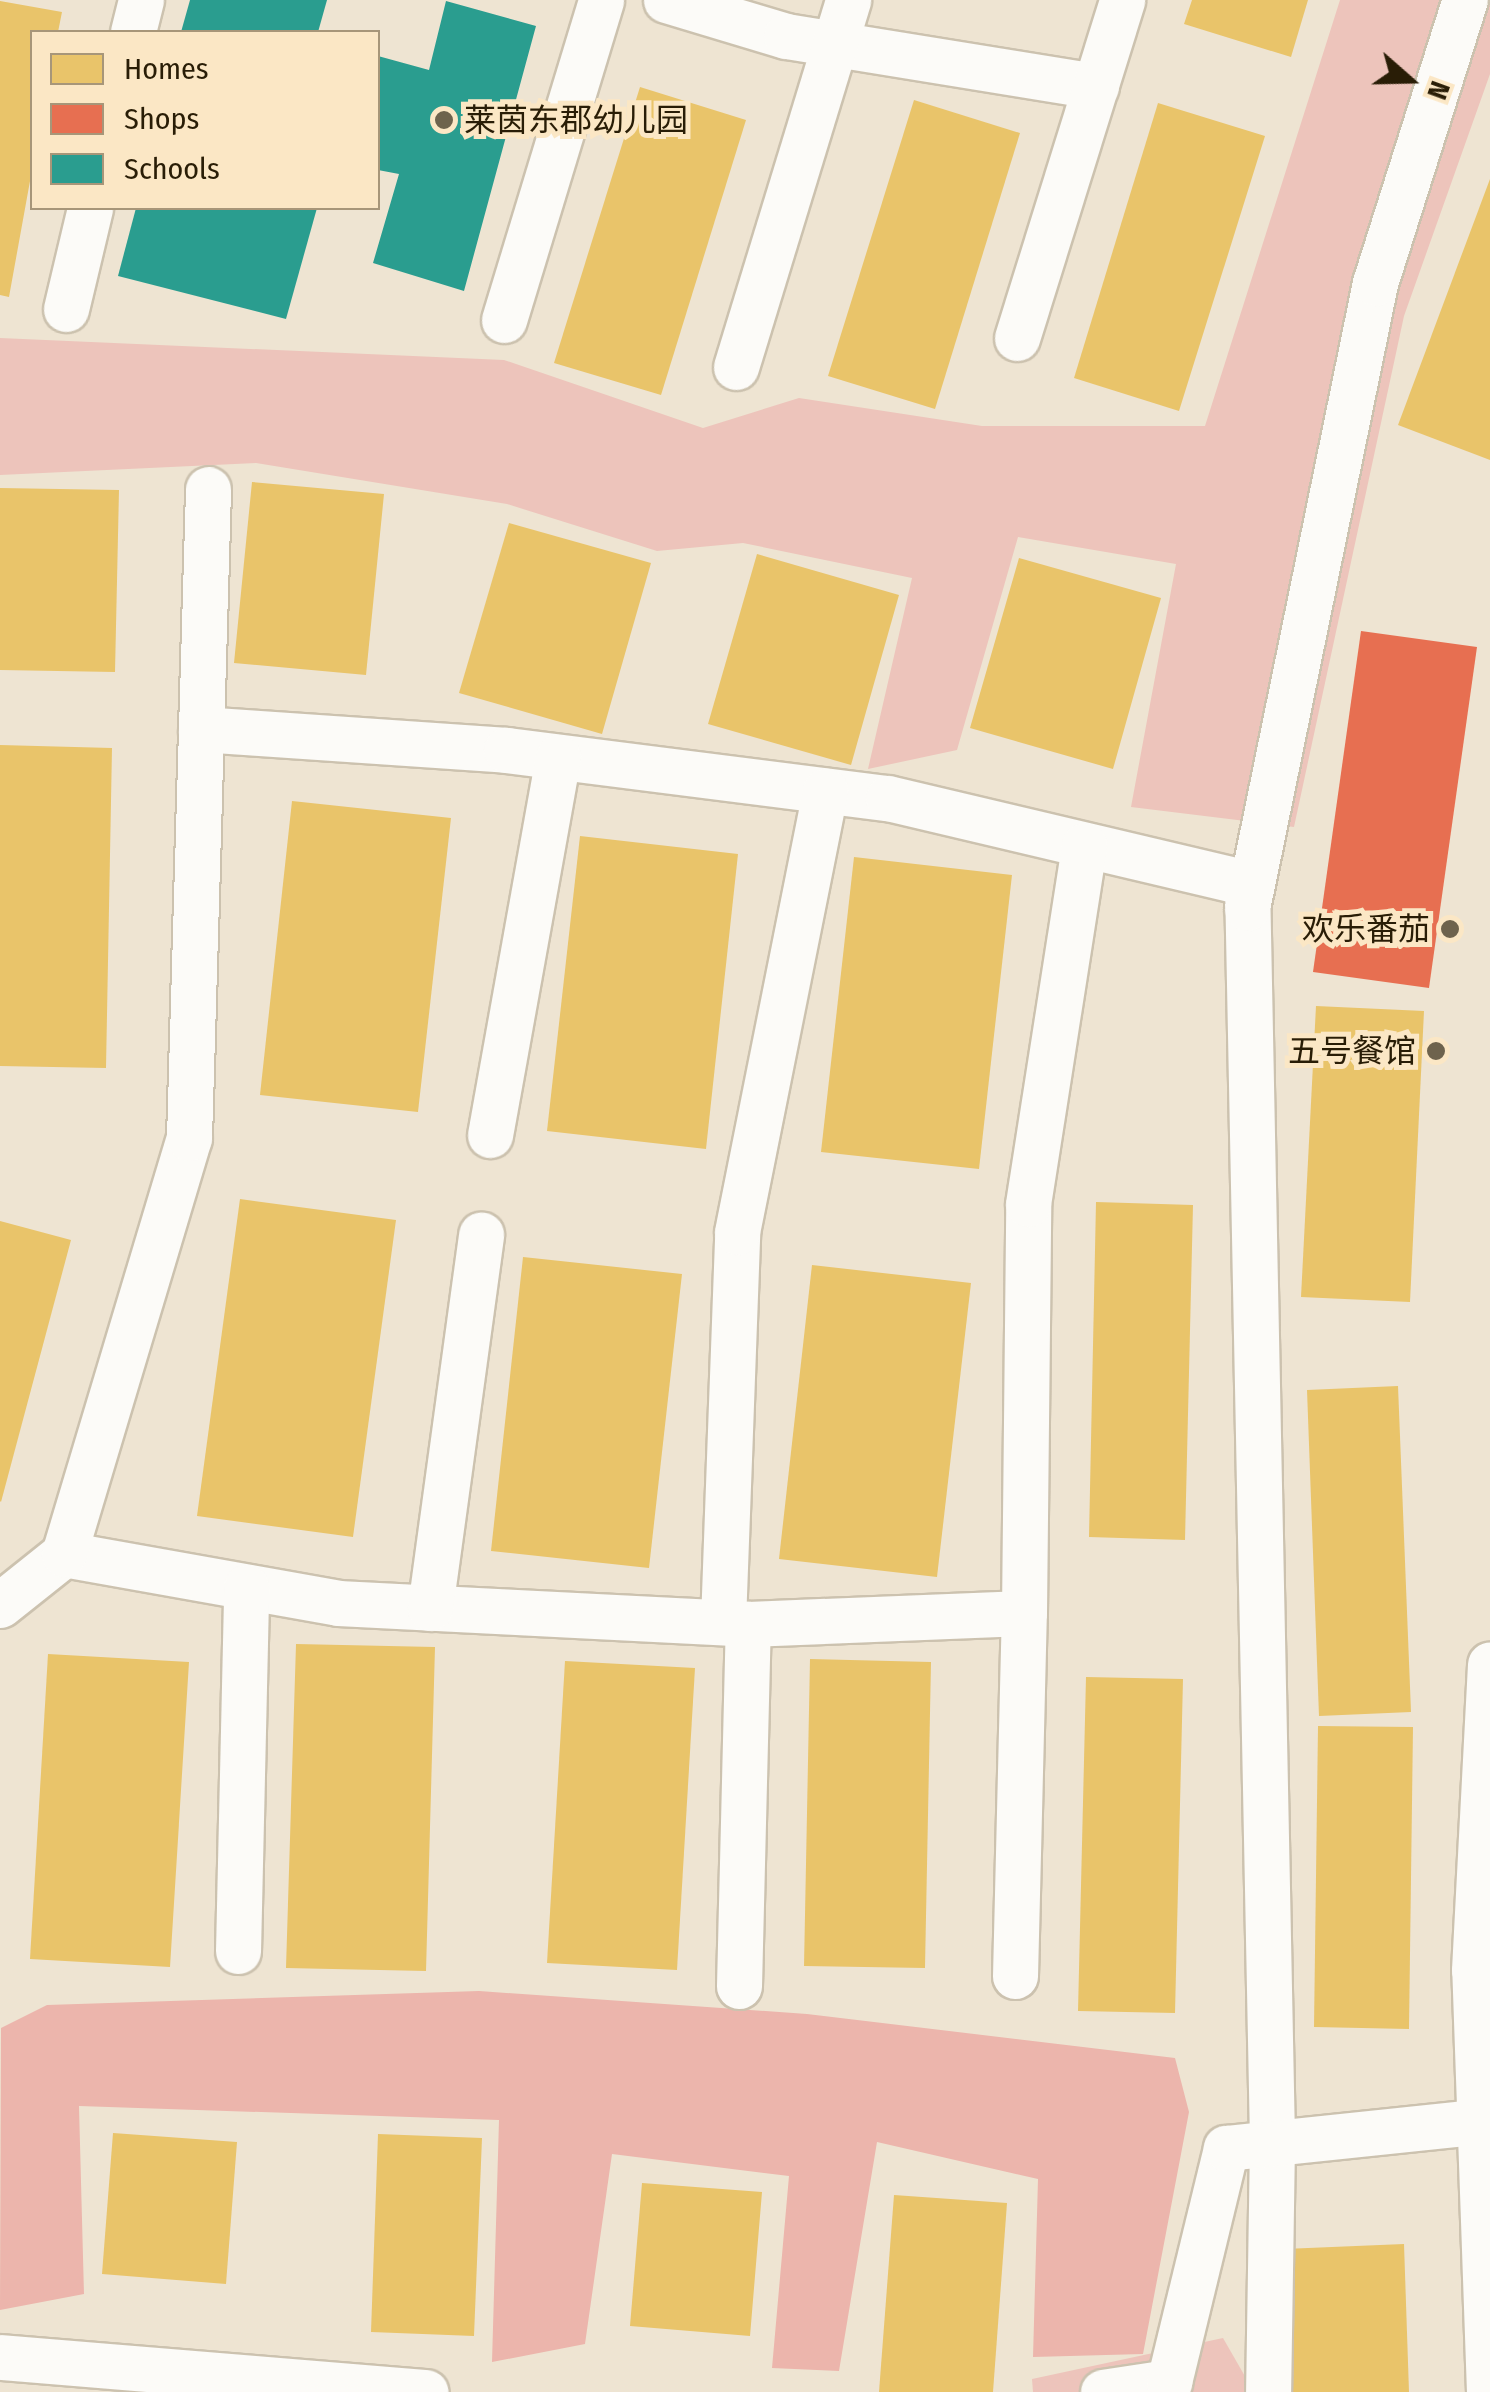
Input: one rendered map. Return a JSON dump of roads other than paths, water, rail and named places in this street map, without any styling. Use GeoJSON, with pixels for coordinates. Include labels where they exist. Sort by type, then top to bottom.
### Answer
{"type":"FeatureCollection","features":[{"type":"Feature","properties":{"kind":"street"},"geometry":{"type":"LineString","coordinates":[[133,30],[140,0]]}},
{"type":"Feature","properties":{"kind":"street"},"geometry":{"type":"LineString","coordinates":[[504,320],[602,0]]}},
{"type":"Feature","properties":{"kind":"street"},"geometry":{"type":"LineString","coordinates":[[666,0],[835,43],[1096,86]]}},
{"type":"Feature","properties":{"kind":"street"},"geometry":{"type":"LineString","coordinates":[[736,367],[848,0]]}},
{"type":"Feature","properties":{"kind":"street"},"geometry":{"type":"LineString","coordinates":[[1017,338],[1122,0]]}},
{"type":"Feature","properties":{"kind":"street"},"geometry":{"type":"LineString","coordinates":[[1247,908],[1376,283],[1465,0]]}},
{"type":"Feature","properties":{"kind":"street"},"geometry":{"type":"LineString","coordinates":[[66,309],[90,210]]}},
{"type":"Feature","properties":{"kind":"street"},"geometry":{"type":"LineString","coordinates":[[0,1605],[64,1554],[189,1138],[208,490]]}},
{"type":"Feature","properties":{"kind":"street"},"geometry":{"type":"LineString","coordinates":[[201,730],[558,757],[825,791],[1247,883],[1272,2143],[1268,2392]]}},
{"type":"Feature","properties":{"kind":"street"},"geometry":{"type":"LineString","coordinates":[[490,1135],[558,757]]}},
{"type":"Feature","properties":{"kind":"street"},"geometry":{"type":"LineString","coordinates":[[739,1986],[736,1232],[825,791]]}},
{"type":"Feature","properties":{"kind":"street"},"geometry":{"type":"LineString","coordinates":[[1016,1976],[1028,1204],[1084,845]]}},
{"type":"Feature","properties":{"kind":"street"},"geometry":{"type":"LineString","coordinates":[[430,1608],[482,1234]]}},
{"type":"Feature","properties":{"kind":"street"},"geometry":{"type":"LineString","coordinates":[[64,1554],[246,1586],[430,1608],[736,1623],[1024,1613]]}},
{"type":"Feature","properties":{"kind":"street"},"geometry":{"type":"LineString","coordinates":[[238,1951],[246,1586]]}},
{"type":"Feature","properties":{"kind":"street"},"geometry":{"type":"LineString","coordinates":[[1489,2392],[1475,2122],[1490,1664]]}},
{"type":"Feature","properties":{"kind":"street"},"geometry":{"type":"LineString","coordinates":[[1103,2392],[1169,2382],[1226,2148],[1475,2122]]}},
{"type":"Feature","properties":{"kind":"street"},"geometry":{"type":"LineString","coordinates":[[0,2357],[426,2392]]}},
{"type":"Feature","properties":{"kind":"place","name":"莱茵东郡幼儿园"},"geometry":{"type":"Point","coordinates":[444,120]}},
{"type":"Feature","properties":{"kind":"place","name":"欢乐番茄"},"geometry":{"type":"Point","coordinates":[1450,929]}},
{"type":"Feature","properties":{"kind":"place","name":"五号餐馆"},"geometry":{"type":"Point","coordinates":[1436,1051]}}]}
